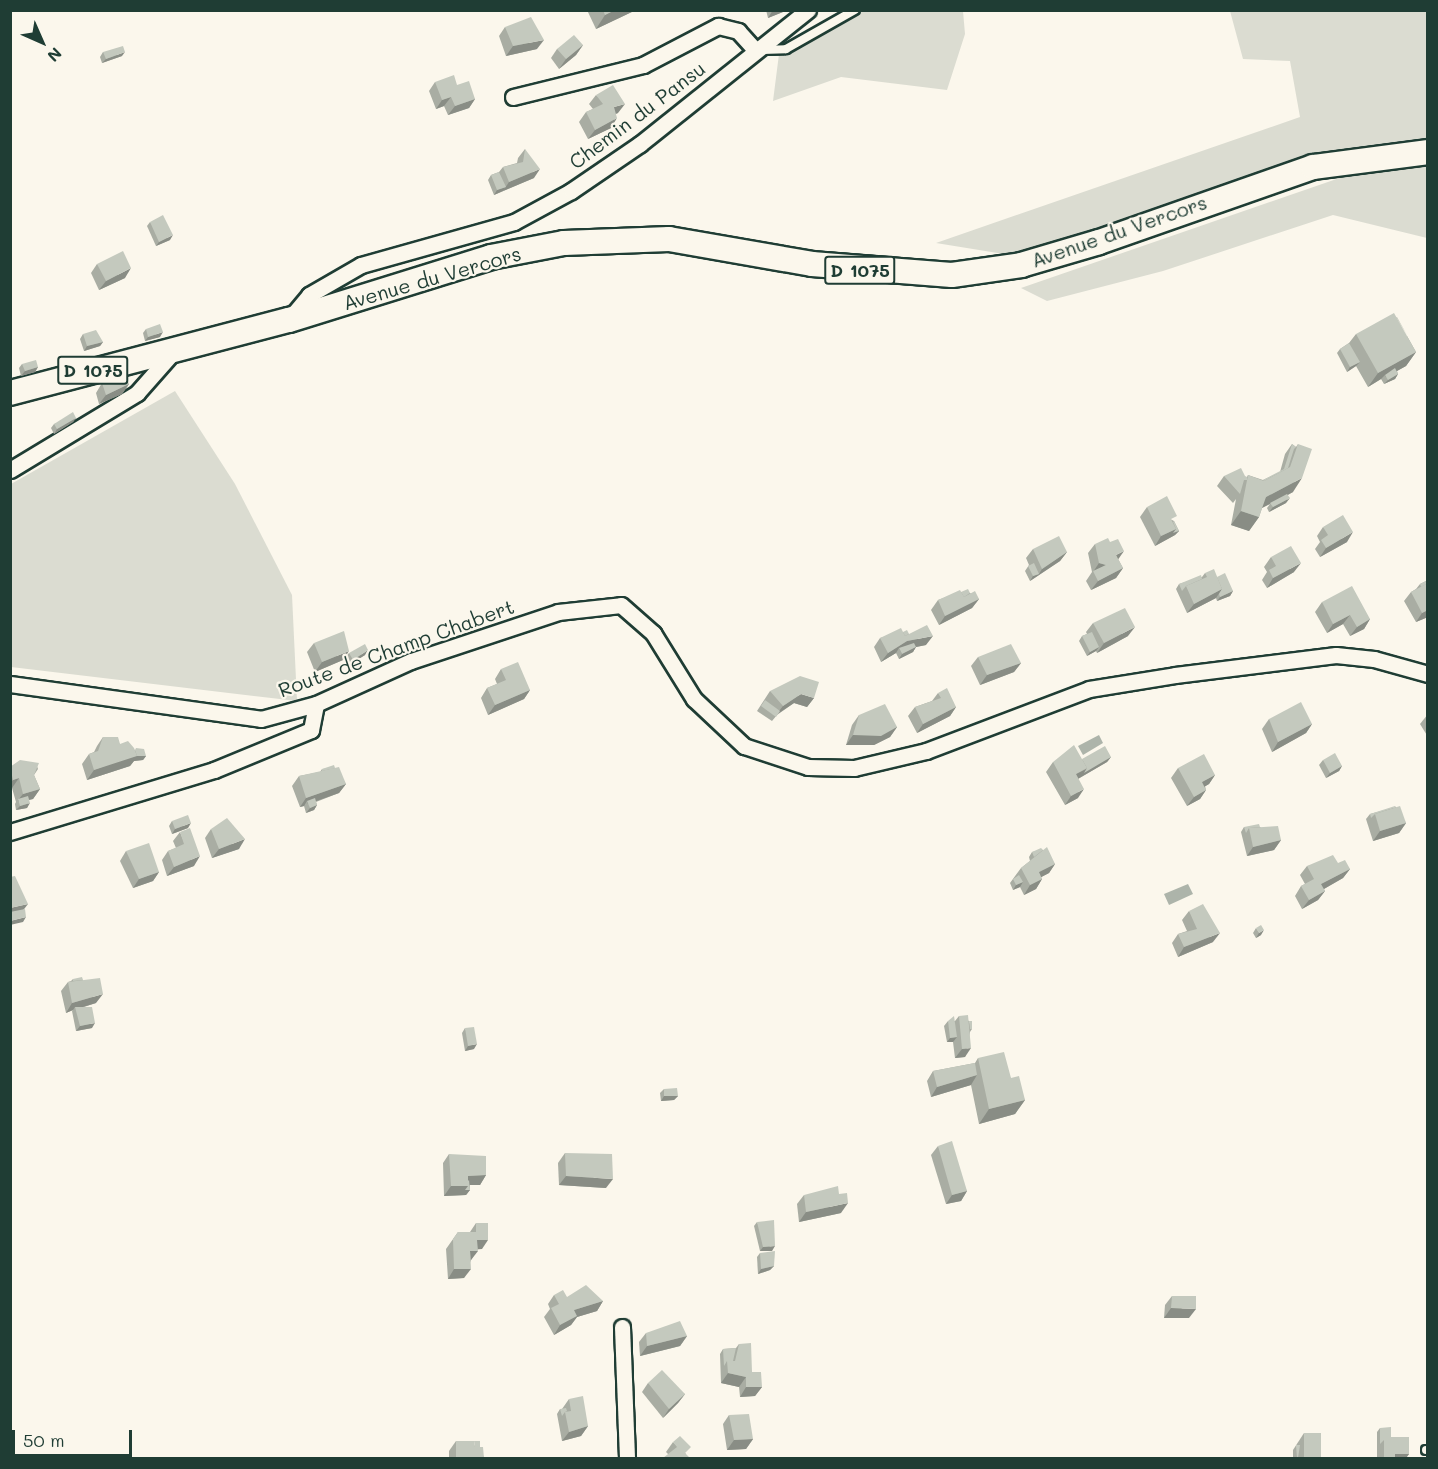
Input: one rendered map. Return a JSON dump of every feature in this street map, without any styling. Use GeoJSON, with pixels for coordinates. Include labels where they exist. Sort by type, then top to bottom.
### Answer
{"type":"FeatureCollection","features":[{"type":"Feature","properties":{"kind":"main road","name":"Avenue du Vercors"},"geometry":{"type":"LineString","coordinates":[[176,349],[289,320],[491,257],[621,237],[669,239],[904,275],[952,275],[1021,265],[1099,242],[1313,167],[1428,152]]}},
{"type":"Feature","properties":{"kind":"main road","name":"D 1075"},"geometry":{"type":"LineString","coordinates":[[10,393],[176,349]]}},
{"type":"Feature","properties":{"kind":"street","name":"Chemin du Pansu"},"geometry":{"type":"LineString","coordinates":[[289,320],[309,295],[361,265],[514,222],[571,191],[640,144],[754,50],[808,10]]}},
{"type":"Feature","properties":{"kind":"street"},"geometry":{"type":"LineString","coordinates":[[513,97],[643,65],[718,26],[738,31],[754,50]]}},
{"type":"Feature","properties":{"kind":"street"},"geometry":{"type":"LineString","coordinates":[[10,470],[137,393],[176,349]]}},
{"type":"Feature","properties":{"kind":"street","name":"Route de Champ Chabert"},"geometry":{"type":"LineString","coordinates":[[10,684],[261,719],[316,704],[411,661],[600,603],[621,604],[637,615],[719,726],[744,746],[807,767],[891,763],[1089,689],[1175,675],[1336,655],[1374,659],[1428,674]]}},
{"type":"Feature","properties":{"kind":"street"},"geometry":{"type":"LineString","coordinates":[[10,832],[214,770],[311,730],[316,704]]}},
{"type":"Feature","properties":{"kind":"street"},"geometry":{"type":"LineString","coordinates":[[622,1327],[627,1458]]}},
{"type":"Feature","properties":{"kind":"lane"},"geometry":{"type":"LineString","coordinates":[[754,50],[786,49],[855,10]]}},
{"type":"Feature","properties":{"kind":"shaded area"},"geometry":{"type":"Polygon","coordinates":[[[853,11],[963,11],[965,34],[947,90],[841,77],[773,101],[779,54],[853,11]]]}},
{"type":"Feature","properties":{"kind":"shaded area"},"geometry":{"type":"Polygon","coordinates":[[[1230,11],[1427,11],[1427,141],[1137,218],[1016,256],[936,243],[1300,117],[1290,61],[1243,59],[1230,11]]]}},
{"type":"Feature","properties":{"kind":"shaded area"},"geometry":{"type":"Polygon","coordinates":[[[1380,164],[1427,164],[1427,238],[1333,215],[1163,271],[1047,301],[1021,288],[1380,164]]]}},
{"type":"Feature","properties":{"kind":"shaded area"},"geometry":{"type":"Polygon","coordinates":[[[175,391],[235,484],[292,595],[297,701],[11,667],[11,484],[175,391]]]}},
{"type":"Feature","properties":{"kind":"shaded area"},"geometry":{"type":"Polygon","coordinates":[[[1099,735],[1103,743],[1083,755],[1078,746],[1099,735]]]}},
{"type":"Feature","properties":{"kind":"shaded area"},"geometry":{"type":"Polygon","coordinates":[[[1188,884],[1193,894],[1169,905],[1164,894],[1188,884]]]}},
{"type":"Feature","properties":{"kind":"building"},"geometry":{"type":"Polygon","coordinates":[[[603,10],[615,10],[605,15],[603,10]]]}},
{"type":"Feature","properties":{"kind":"building"},"geometry":{"type":"Polygon","coordinates":[[[531,17],[544,40],[513,46],[505,27],[531,17]]]}},
{"type":"Feature","properties":{"kind":"building"},"geometry":{"type":"Polygon","coordinates":[[[574,35],[583,45],[566,59],[557,49],[574,35]]]}},
{"type":"Feature","properties":{"kind":"building"},"geometry":{"type":"Polygon","coordinates":[[[123,46],[125,52],[106,59],[103,52],[123,46]]]}},
{"type":"Feature","properties":{"kind":"building"},"geometry":{"type":"Polygon","coordinates":[[[454,75],[457,85],[469,81],[475,99],[455,106],[451,97],[442,100],[435,82],[454,75]]]}},
{"type":"Feature","properties":{"kind":"building"},"geometry":{"type":"Polygon","coordinates":[[[613,85],[625,104],[614,107],[617,118],[595,130],[586,112],[603,104],[596,95],[613,85]]]}},
{"type":"Feature","properties":{"kind":"building"},"geometry":{"type":"Polygon","coordinates":[[[525,149],[540,169],[509,182],[503,167],[523,162],[525,149]]]}},
{"type":"Feature","properties":{"kind":"building"},"geometry":{"type":"Polygon","coordinates":[[[499,172],[506,187],[497,190],[491,175],[499,172]]]}},
{"type":"Feature","properties":{"kind":"building"},"geometry":{"type":"Polygon","coordinates":[[[163,215],[173,235],[159,242],[150,222],[163,215]]]}},
{"type":"Feature","properties":{"kind":"building"},"geometry":{"type":"Polygon","coordinates":[[[123,251],[131,268],[106,281],[97,264],[123,251]]]}},
{"type":"Feature","properties":{"kind":"building"},"geometry":{"type":"Polygon","coordinates":[[[1394,313],[1416,352],[1378,373],[1356,334],[1394,313]]]}},
{"type":"Feature","properties":{"kind":"building"},"geometry":{"type":"Polygon","coordinates":[[[160,324],[163,332],[148,337],[146,329],[160,324]]]}},
{"type":"Feature","properties":{"kind":"building"},"geometry":{"type":"Polygon","coordinates":[[[96,330],[103,342],[87,346],[83,334],[96,330]]]}},
{"type":"Feature","properties":{"kind":"building"},"geometry":{"type":"Polygon","coordinates":[[[1349,343],[1360,362],[1350,367],[1340,349],[1349,343]]]}},
{"type":"Feature","properties":{"kind":"building"},"geometry":{"type":"Polygon","coordinates":[[[36,360],[38,367],[25,371],[22,364],[36,360]]]}},
{"type":"Feature","properties":{"kind":"building"},"geometry":{"type":"Polygon","coordinates":[[[1395,368],[1398,374],[1388,380],[1385,375],[1395,368]]]}},
{"type":"Feature","properties":{"kind":"building"},"geometry":{"type":"Polygon","coordinates":[[[125,372],[129,384],[106,395],[102,383],[112,381],[111,376],[125,372]]]}},
{"type":"Feature","properties":{"kind":"building"},"geometry":{"type":"Polygon","coordinates":[[[73,412],[76,418],[57,429],[54,424],[73,412]]]}},
{"type":"Feature","properties":{"kind":"building"},"geometry":{"type":"Polygon","coordinates":[[[1292,444],[1296,447],[1288,468],[1264,481],[1284,469],[1292,444]]]}},
{"type":"Feature","properties":{"kind":"building"},"geometry":{"type":"Polygon","coordinates":[[[1298,444],[1312,449],[1302,478],[1266,497],[1259,517],[1241,511],[1248,475],[1264,481],[1290,467],[1298,444]]]}},
{"type":"Feature","properties":{"kind":"building"},"geometry":{"type":"Polygon","coordinates":[[[1241,468],[1247,480],[1244,480],[1240,494],[1224,476],[1241,468]]]}},
{"type":"Feature","properties":{"kind":"building"},"geometry":{"type":"Polygon","coordinates":[[[1287,494],[1290,498],[1273,507],[1270,503],[1287,494]]]}},
{"type":"Feature","properties":{"kind":"building"},"geometry":{"type":"Polygon","coordinates":[[[1167,496],[1177,516],[1171,519],[1176,529],[1161,536],[1147,507],[1167,496]]]}},
{"type":"Feature","properties":{"kind":"building"},"geometry":{"type":"Polygon","coordinates":[[[1343,515],[1353,532],[1326,548],[1321,540],[1328,535],[1323,527],[1343,515]]]}},
{"type":"Feature","properties":{"kind":"building"},"geometry":{"type":"Polygon","coordinates":[[[1174,521],[1179,531],[1173,533],[1176,529],[1174,521]]]}},
{"type":"Feature","properties":{"kind":"building"},"geometry":{"type":"Polygon","coordinates":[[[1059,536],[1067,552],[1042,569],[1033,549],[1059,536]]]}},
{"type":"Feature","properties":{"kind":"building"},"geometry":{"type":"Polygon","coordinates":[[[1108,538],[1110,542],[1118,539],[1124,551],[1116,555],[1123,568],[1098,581],[1093,571],[1106,565],[1099,563],[1095,544],[1108,538]]]}},
{"type":"Feature","properties":{"kind":"building"},"geometry":{"type":"Polygon","coordinates":[[[1291,546],[1301,563],[1273,578],[1269,570],[1276,566],[1271,557],[1291,546]]]}},
{"type":"Feature","properties":{"kind":"building"},"geometry":{"type":"Polygon","coordinates":[[[1034,563],[1039,574],[1033,576],[1028,566],[1034,563]]]}},
{"type":"Feature","properties":{"kind":"building"},"geometry":{"type":"Polygon","coordinates":[[[1214,569],[1222,589],[1194,604],[1186,586],[1207,577],[1205,573],[1214,569]]]}},
{"type":"Feature","properties":{"kind":"building"},"geometry":{"type":"Polygon","coordinates":[[[1225,573],[1233,591],[1220,597],[1222,589],[1217,577],[1225,573]]]}},
{"type":"Feature","properties":{"kind":"building"},"geometry":{"type":"Polygon","coordinates":[[[1201,575],[1202,579],[1186,586],[1182,591],[1179,584],[1201,575]]]}},
{"type":"Feature","properties":{"kind":"building"},"geometry":{"type":"Polygon","coordinates":[[[1428,580],[1428,583],[1421,587],[1420,584],[1428,580]]]}},
{"type":"Feature","properties":{"kind":"building"},"geometry":{"type":"Polygon","coordinates":[[[1428,583],[1428,610],[1422,613],[1411,592],[1428,583]]]}},
{"type":"Feature","properties":{"kind":"building"},"geometry":{"type":"Polygon","coordinates":[[[1352,586],[1370,619],[1357,627],[1350,615],[1333,624],[1322,602],[1352,586]]]}},
{"type":"Feature","properties":{"kind":"building"},"geometry":{"type":"Polygon","coordinates":[[[968,589],[970,593],[964,597],[961,592],[968,589]]]}},
{"type":"Feature","properties":{"kind":"building"},"geometry":{"type":"Polygon","coordinates":[[[960,590],[964,597],[975,591],[979,599],[945,616],[938,600],[960,590]]]}},
{"type":"Feature","properties":{"kind":"building"},"geometry":{"type":"Polygon","coordinates":[[[1125,608],[1135,627],[1104,643],[1093,623],[1125,608]]]}},
{"type":"Feature","properties":{"kind":"building"},"geometry":{"type":"Polygon","coordinates":[[[927,625],[933,636],[907,641],[888,653],[880,638],[901,628],[905,636],[927,625]]]}},
{"type":"Feature","properties":{"kind":"building"},"geometry":{"type":"Polygon","coordinates":[[[344,631],[349,651],[322,662],[314,643],[344,631]]]}},
{"type":"Feature","properties":{"kind":"building"},"geometry":{"type":"Polygon","coordinates":[[[1092,632],[1099,647],[1090,652],[1082,636],[1092,632]]]}},
{"type":"Feature","properties":{"kind":"building"},"geometry":{"type":"Polygon","coordinates":[[[914,643],[916,647],[902,654],[899,648],[914,643]]]}},
{"type":"Feature","properties":{"kind":"building"},"geometry":{"type":"Polygon","coordinates":[[[365,644],[368,650],[353,660],[349,653],[365,644]]]}},
{"type":"Feature","properties":{"kind":"building"},"geometry":{"type":"Polygon","coordinates":[[[1011,644],[1021,663],[987,675],[978,657],[1011,644]]]}},
{"type":"Feature","properties":{"kind":"building"},"geometry":{"type":"Polygon","coordinates":[[[518,662],[530,690],[495,705],[487,688],[506,680],[501,669],[518,662]]]}},
{"type":"Feature","properties":{"kind":"building"},"geometry":{"type":"Polygon","coordinates":[[[800,676],[819,682],[814,698],[801,694],[783,706],[770,691],[800,676]]]}},
{"type":"Feature","properties":{"kind":"building"},"geometry":{"type":"Polygon","coordinates":[[[947,688],[956,707],[923,724],[915,707],[941,698],[938,693],[947,688]]]}},
{"type":"Feature","properties":{"kind":"building"},"geometry":{"type":"Polygon","coordinates":[[[765,700],[780,711],[776,717],[761,706],[765,700]]]}},
{"type":"Feature","properties":{"kind":"building"},"geometry":{"type":"Polygon","coordinates":[[[1301,702],[1312,724],[1278,742],[1269,719],[1301,702]]]}},
{"type":"Feature","properties":{"kind":"building"},"geometry":{"type":"Polygon","coordinates":[[[885,704],[897,727],[881,736],[853,735],[859,715],[885,704]]]}},
{"type":"Feature","properties":{"kind":"building"},"geometry":{"type":"Polygon","coordinates":[[[103,737],[118,737],[120,744],[128,741],[137,756],[94,770],[89,754],[98,751],[103,737]]]}},
{"type":"Feature","properties":{"kind":"building"},"geometry":{"type":"Polygon","coordinates":[[[1074,745],[1087,768],[1076,774],[1084,789],[1071,796],[1053,762],[1074,745]]]}},
{"type":"Feature","properties":{"kind":"building"},"geometry":{"type":"Polygon","coordinates":[[[1105,746],[1111,757],[1084,773],[1087,768],[1082,759],[1105,746]]]}},
{"type":"Feature","properties":{"kind":"building"},"geometry":{"type":"Polygon","coordinates":[[[136,748],[144,749],[146,756],[137,756],[136,748]]]}},
{"type":"Feature","properties":{"kind":"building"},"geometry":{"type":"Polygon","coordinates":[[[1335,753],[1342,766],[1330,773],[1323,760],[1335,753]]]}},
{"type":"Feature","properties":{"kind":"building"},"geometry":{"type":"Polygon","coordinates":[[[1204,754],[1215,775],[1202,782],[1206,790],[1194,797],[1178,768],[1204,754]]]}},
{"type":"Feature","properties":{"kind":"building"},"geometry":{"type":"Polygon","coordinates":[[[20,760],[39,763],[34,775],[40,789],[23,794],[19,778],[13,780],[10,767],[20,760]]]}},
{"type":"Feature","properties":{"kind":"building"},"geometry":{"type":"Polygon","coordinates":[[[334,765],[335,768],[322,771],[322,769],[334,765]]]}},
{"type":"Feature","properties":{"kind":"building"},"geometry":{"type":"Polygon","coordinates":[[[339,767],[346,784],[306,798],[299,776],[339,767]]]}},
{"type":"Feature","properties":{"kind":"building"},"geometry":{"type":"Polygon","coordinates":[[[28,796],[30,803],[20,806],[18,799],[28,796]]]}},
{"type":"Feature","properties":{"kind":"building"},"geometry":{"type":"Polygon","coordinates":[[[315,798],[317,805],[310,808],[307,801],[315,798]]]}},
{"type":"Feature","properties":{"kind":"building"},"geometry":{"type":"Polygon","coordinates":[[[1395,806],[1375,814],[1371,818],[1370,814],[1395,806]]]}},
{"type":"Feature","properties":{"kind":"building"},"geometry":{"type":"Polygon","coordinates":[[[1400,806],[1406,823],[1380,831],[1375,814],[1400,806]]]}},
{"type":"Feature","properties":{"kind":"building"},"geometry":{"type":"Polygon","coordinates":[[[188,815],[191,823],[175,829],[172,821],[188,815]]]}},
{"type":"Feature","properties":{"kind":"building"},"geometry":{"type":"Polygon","coordinates":[[[227,818],[245,839],[219,849],[211,829],[227,818]]]}},
{"type":"Feature","properties":{"kind":"building"},"geometry":{"type":"Polygon","coordinates":[[[1259,824],[1260,827],[1249,828],[1246,833],[1244,827],[1259,824]]]}},
{"type":"Feature","properties":{"kind":"building"},"geometry":{"type":"Polygon","coordinates":[[[1278,826],[1281,840],[1253,847],[1249,828],[1278,826]]]}},
{"type":"Feature","properties":{"kind":"building"},"geometry":{"type":"Polygon","coordinates":[[[190,828],[200,856],[174,867],[168,851],[184,844],[180,832],[190,828]]]}},
{"type":"Feature","properties":{"kind":"building"},"geometry":{"type":"Polygon","coordinates":[[[149,843],[159,872],[139,879],[126,851],[149,843]]]}},
{"type":"Feature","properties":{"kind":"building"},"geometry":{"type":"Polygon","coordinates":[[[1047,847],[1055,864],[1039,872],[1042,879],[1030,885],[1021,868],[1047,847]]]}},
{"type":"Feature","properties":{"kind":"building"},"geometry":{"type":"Polygon","coordinates":[[[1041,848],[1043,850],[1034,857],[1032,852],[1041,848]]]}},
{"type":"Feature","properties":{"kind":"building"},"geometry":{"type":"Polygon","coordinates":[[[1333,855],[1338,863],[1345,860],[1350,869],[1321,884],[1325,891],[1309,900],[1301,886],[1314,879],[1307,866],[1333,855]]]}},
{"type":"Feature","properties":{"kind":"building"},"geometry":{"type":"Polygon","coordinates":[[[1019,875],[1023,882],[1016,885],[1013,879],[1019,875]]]}},
{"type":"Feature","properties":{"kind":"building"},"geometry":{"type":"Polygon","coordinates":[[[15,876],[28,904],[10,908],[10,877],[15,876]]]}},
{"type":"Feature","properties":{"kind":"building"},"geometry":{"type":"Polygon","coordinates":[[[1203,904],[1220,933],[1184,947],[1178,934],[1197,929],[1189,911],[1203,904]]]}},
{"type":"Feature","properties":{"kind":"building"},"geometry":{"type":"Polygon","coordinates":[[[25,909],[26,917],[10,921],[10,912],[25,909]]]}},
{"type":"Feature","properties":{"kind":"building"},"geometry":{"type":"Polygon","coordinates":[[[1261,925],[1264,930],[1259,933],[1256,928],[1261,925]]]}},
{"type":"Feature","properties":{"kind":"building"},"geometry":{"type":"Polygon","coordinates":[[[82,977],[83,980],[73,981],[73,979],[82,977]]]}},
{"type":"Feature","properties":{"kind":"building"},"geometry":{"type":"Polygon","coordinates":[[[100,978],[103,994],[72,1003],[68,982],[100,978]]]}},
{"type":"Feature","properties":{"kind":"building"},"geometry":{"type":"Polygon","coordinates":[[[75,1007],[92,1007],[95,1023],[80,1026],[75,1007]]]}},
{"type":"Feature","properties":{"kind":"building"},"geometry":{"type":"Polygon","coordinates":[[[968,1015],[971,1048],[962,1049],[959,1016],[968,1015]]]}},
{"type":"Feature","properties":{"kind":"building"},"geometry":{"type":"Polygon","coordinates":[[[954,1016],[957,1037],[950,1038],[948,1021],[954,1016]]]}},
{"type":"Feature","properties":{"kind":"building"},"geometry":{"type":"Polygon","coordinates":[[[474,1027],[477,1044],[468,1046],[465,1028],[474,1027]]]}},
{"type":"Feature","properties":{"kind":"building"},"geometry":{"type":"Polygon","coordinates":[[[1004,1052],[1011,1078],[1019,1076],[1025,1100],[989,1109],[978,1058],[1004,1052]]]}},
{"type":"Feature","properties":{"kind":"building"},"geometry":{"type":"Polygon","coordinates":[[[975,1063],[977,1075],[937,1087],[933,1071],[975,1063]]]}},
{"type":"Feature","properties":{"kind":"building"},"geometry":{"type":"Polygon","coordinates":[[[677,1088],[678,1096],[664,1096],[664,1089],[677,1088]]]}},
{"type":"Feature","properties":{"kind":"building"},"geometry":{"type":"Polygon","coordinates":[[[952,1141],[967,1191],[952,1195],[938,1146],[952,1141]]]}},
{"type":"Feature","properties":{"kind":"building"},"geometry":{"type":"Polygon","coordinates":[[[565,1153],[612,1154],[613,1179],[566,1176],[565,1153]]]}},
{"type":"Feature","properties":{"kind":"building"},"geometry":{"type":"Polygon","coordinates":[[[449,1154],[486,1156],[486,1175],[468,1176],[468,1186],[451,1186],[449,1154]]]}},
{"type":"Feature","properties":{"kind":"building"},"geometry":{"type":"Polygon","coordinates":[[[838,1186],[839,1194],[847,1193],[848,1203],[806,1212],[804,1195],[838,1186]]]}},
{"type":"Feature","properties":{"kind":"building"},"geometry":{"type":"Polygon","coordinates":[[[774,1220],[775,1246],[763,1247],[757,1222],[774,1220]]]}},
{"type":"Feature","properties":{"kind":"building"},"geometry":{"type":"Polygon","coordinates":[[[476,1223],[488,1223],[488,1240],[477,1240],[478,1251],[470,1251],[471,1269],[454,1269],[453,1239],[458,1232],[476,1232],[476,1223]]]}},
{"type":"Feature","properties":{"kind":"building"},"geometry":{"type":"Polygon","coordinates":[[[775,1251],[774,1266],[761,1269],[760,1253],[775,1251]]]}},
{"type":"Feature","properties":{"kind":"building"},"geometry":{"type":"Polygon","coordinates":[[[586,1285],[603,1301],[574,1310],[577,1316],[560,1325],[551,1308],[559,1304],[554,1295],[563,1290],[567,1297],[586,1285]]]}},
{"type":"Feature","properties":{"kind":"building"},"geometry":{"type":"Polygon","coordinates":[[[1172,1296],[1196,1296],[1196,1309],[1171,1308],[1172,1296]]]}},
{"type":"Feature","properties":{"kind":"building"},"geometry":{"type":"Polygon","coordinates":[[[680,1321],[687,1336],[647,1346],[646,1333],[680,1321]]]}},
{"type":"Feature","properties":{"kind":"building"},"geometry":{"type":"Polygon","coordinates":[[[751,1343],[752,1372],[761,1372],[762,1387],[746,1387],[746,1377],[728,1373],[727,1361],[735,1361],[739,1344],[751,1343]]]}},
{"type":"Feature","properties":{"kind":"building"},"geometry":{"type":"Polygon","coordinates":[[[736,1348],[733,1361],[727,1361],[724,1366],[723,1349],[736,1348]]]}},
{"type":"Feature","properties":{"kind":"building"},"geometry":{"type":"Polygon","coordinates":[[[662,1370],[685,1394],[669,1409],[648,1383],[662,1370]]]}},
{"type":"Feature","properties":{"kind":"building"},"geometry":{"type":"Polygon","coordinates":[[[583,1396],[588,1426],[569,1432],[565,1412],[571,1411],[569,1399],[583,1396]]]}},
{"type":"Feature","properties":{"kind":"building"},"geometry":{"type":"Polygon","coordinates":[[[566,1408],[567,1411],[562,1416],[560,1409],[566,1408]]]}},
{"type":"Feature","properties":{"kind":"building"},"geometry":{"type":"Polygon","coordinates":[[[749,1414],[753,1439],[734,1440],[729,1415],[749,1414]]]}},
{"type":"Feature","properties":{"kind":"building"},"geometry":{"type":"Polygon","coordinates":[[[1391,1427],[1391,1437],[1409,1437],[1409,1454],[1395,1454],[1395,1440],[1384,1440],[1380,1444],[1380,1428],[1391,1427]]]}},
{"type":"Feature","properties":{"kind":"building"},"geometry":{"type":"Polygon","coordinates":[[[1304,1433],[1321,1433],[1321,1458],[1304,1458],[1304,1433]]]}},
{"type":"Feature","properties":{"kind":"building"},"geometry":{"type":"Polygon","coordinates":[[[680,1436],[691,1447],[685,1453],[690,1458],[663,1458],[677,1447],[673,1442],[680,1436]]]}},
{"type":"Feature","properties":{"kind":"building"},"geometry":{"type":"Polygon","coordinates":[[[1384,1440],[1395,1440],[1395,1458],[1384,1458],[1384,1440]]]}},
{"type":"Feature","properties":{"kind":"building"},"geometry":{"type":"Polygon","coordinates":[[[456,1441],[474,1441],[475,1447],[483,1447],[484,1458],[456,1458],[456,1441]]]}},
{"type":"Feature","properties":{"kind":"building"},"geometry":{"type":"Polygon","coordinates":[[[474,1441],[480,1441],[480,1447],[475,1447],[474,1441]]]}},
{"type":"Feature","properties":{"kind":"building"},"geometry":{"type":"Polygon","coordinates":[[[1296,1445],[1300,1445],[1298,1458],[1297,1458],[1296,1445]]]}}]}
